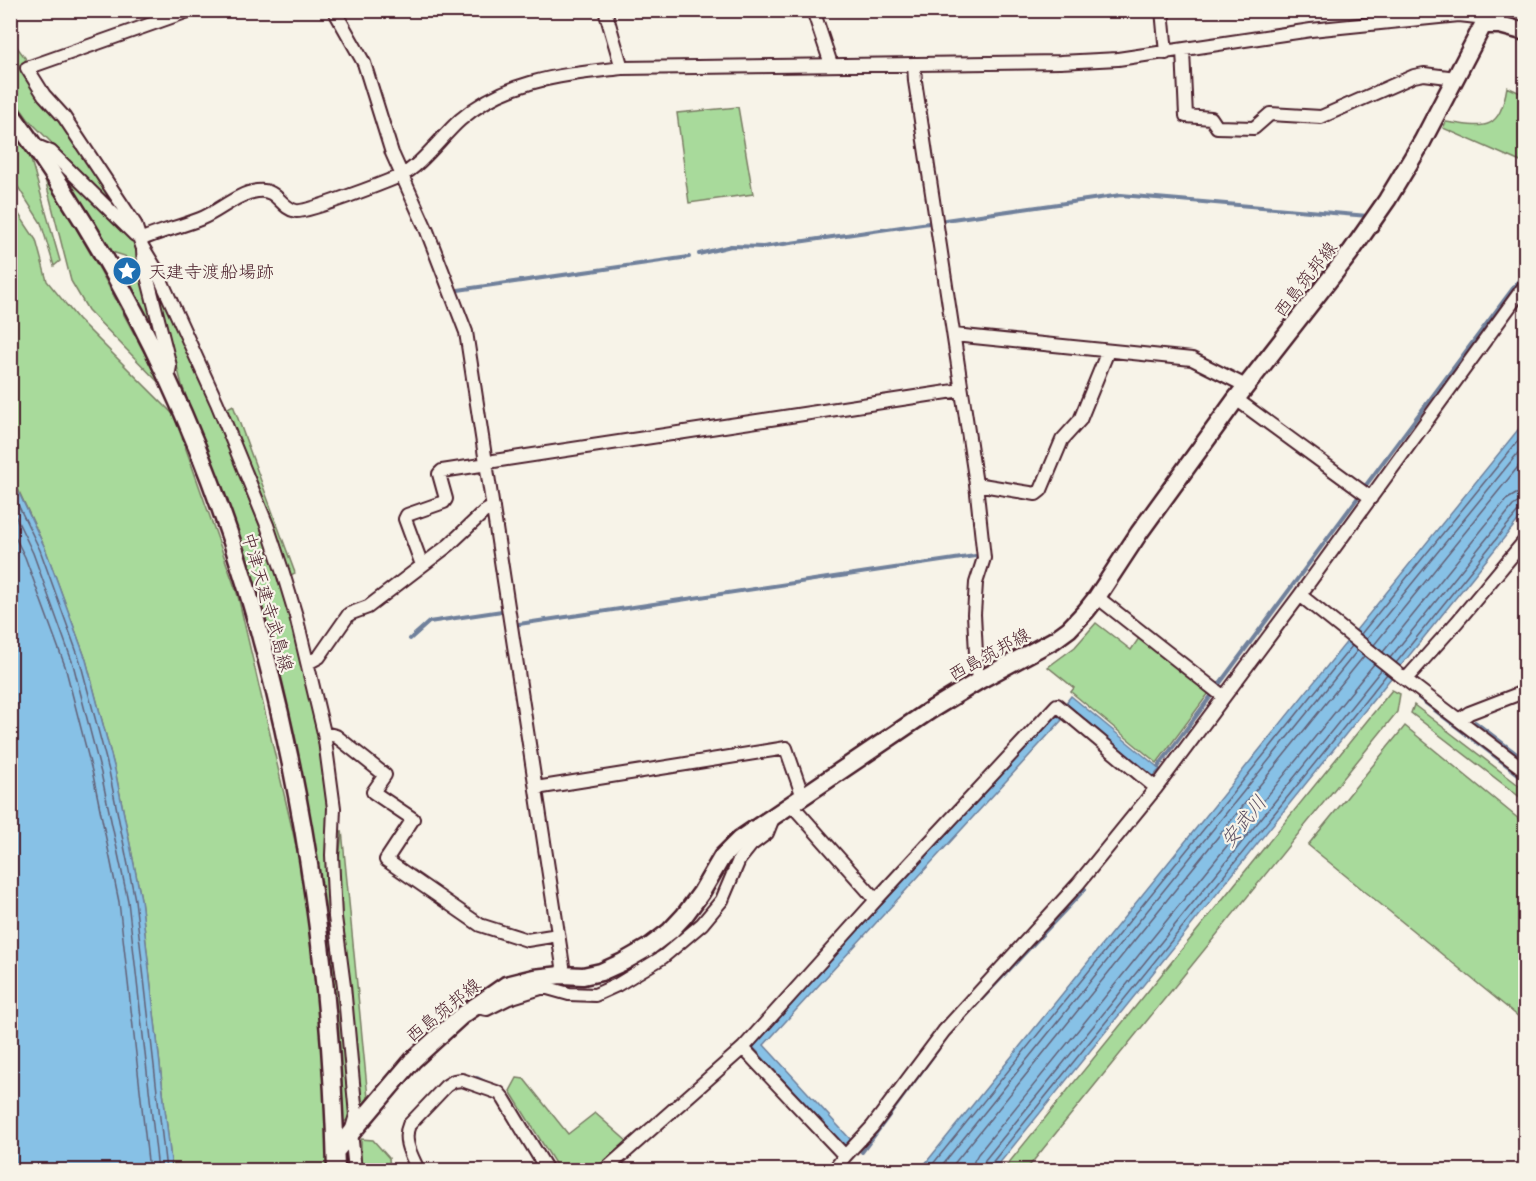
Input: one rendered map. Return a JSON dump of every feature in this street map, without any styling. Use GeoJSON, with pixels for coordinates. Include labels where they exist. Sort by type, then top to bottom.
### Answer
{"type":"FeatureCollection","features":[{"type":"Feature","properties":{"kind":"main road"},"geometry":{"type":"LineString","coordinates":[[1478,17],[1526,32]]}},
{"type":"Feature","properties":{"kind":"main road","name":"西島筑邦線"},"geometry":{"type":"LineString","coordinates":[[336,1151],[413,1060],[435,1038],[478,1003],[506,985],[534,978],[561,975],[583,976],[601,972],[649,947],[670,931],[684,916],[701,893],[722,857],[740,839],[929,711],[1054,640],[1069,629],[1097,597],[1139,533],[1241,392],[1350,253],[1387,200],[1422,142],[1456,78],[1478,17]]}},
{"type":"Feature","properties":{"kind":"main road","name":"中津天建寺武島線"},"geometry":{"type":"LineString","coordinates":[[10,112],[34,145],[108,264],[168,379],[215,496],[249,597],[284,731],[318,925],[329,1024],[336,1151]]}},
{"type":"Feature","properties":{"kind":"main road"},"geometry":{"type":"LineString","coordinates":[[336,1151],[336,1170]]}},
{"type":"Feature","properties":{"kind":"street"},"geometry":{"type":"LineString","coordinates":[[168,379],[170,366],[135,224],[64,117],[44,95],[27,68],[190,10]]}},
{"type":"Feature","properties":{"kind":"street"},"geometry":{"type":"LineString","coordinates":[[334,10],[364,63],[392,153],[435,252],[466,332],[563,966],[561,975]]}},
{"type":"Feature","properties":{"kind":"street"},"geometry":{"type":"LineString","coordinates":[[605,10],[622,68]]}},
{"type":"Feature","properties":{"kind":"street"},"geometry":{"type":"LineString","coordinates":[[813,10],[831,64]]}},
{"type":"Feature","properties":{"kind":"street"},"geometry":{"type":"LineString","coordinates":[[1162,10],[1166,53]]}},
{"type":"Feature","properties":{"kind":"street"},"geometry":{"type":"LineString","coordinates":[[141,243],[155,233],[203,218],[241,196],[255,191],[266,190],[277,196],[287,207],[297,211],[313,208],[402,175],[459,121],[492,96],[545,79],[622,68],[1118,59],[1311,30],[1459,15],[1478,17]]}},
{"type":"Feature","properties":{"kind":"street"},"geometry":{"type":"LineString","coordinates":[[1183,50],[1186,116],[1211,118],[1217,127],[1254,128],[1270,114],[1321,117],[1414,76],[1424,74],[1456,78]]}},
{"type":"Feature","properties":{"kind":"street"},"geometry":{"type":"LineString","coordinates":[[914,64],[960,390],[976,484],[984,558],[976,583],[974,614],[977,673],[980,680]]}},
{"type":"Feature","properties":{"kind":"street"},"geometry":{"type":"LineString","coordinates":[[34,145],[51,152],[141,243],[156,269],[186,332],[262,514],[296,616],[324,733],[334,808],[332,855],[335,917],[356,1115],[351,1132],[355,1170]]}},
{"type":"Feature","properties":{"kind":"street"},"geometry":{"type":"LineString","coordinates":[[834,1170],[872,1127],[944,1031],[1078,884],[1156,788],[1300,595],[1526,284]]}},
{"type":"Feature","properties":{"kind":"street"},"geometry":{"type":"LineString","coordinates":[[954,335],[1192,359],[1241,392],[1371,498]]}},
{"type":"Feature","properties":{"kind":"street"},"geometry":{"type":"LineString","coordinates":[[976,484],[1036,494],[1041,490],[1062,440],[1080,420],[1108,351]]}},
{"type":"Feature","properties":{"kind":"street"},"geometry":{"type":"LineString","coordinates":[[422,565],[405,519],[407,515],[444,502],[446,499],[439,474],[442,471],[518,457],[960,390]]}},
{"type":"Feature","properties":{"kind":"street"},"geometry":{"type":"LineString","coordinates":[[308,663],[319,657],[349,614],[368,607],[449,545],[484,512],[493,507]]}},
{"type":"Feature","properties":{"kind":"street"},"geometry":{"type":"LineString","coordinates":[[1403,677],[1457,622],[1526,539]]}},
{"type":"Feature","properties":{"kind":"street"},"geometry":{"type":"LineString","coordinates":[[1300,595],[1526,771]]}},
{"type":"Feature","properties":{"kind":"street"},"geometry":{"type":"LineString","coordinates":[[1097,597],[1224,697]]}},
{"type":"Feature","properties":{"kind":"street"},"geometry":{"type":"LineString","coordinates":[[1459,720],[1469,713],[1526,691]]}},
{"type":"Feature","properties":{"kind":"street"},"geometry":{"type":"LineString","coordinates":[[605,1170],[743,1048],[876,900],[1057,705],[1156,788]]}},
{"type":"Feature","properties":{"kind":"street"},"geometry":{"type":"LineString","coordinates":[[324,733],[336,736],[385,775],[373,792],[413,819],[386,860],[480,925],[527,940],[558,935]]}},
{"type":"Feature","properties":{"kind":"street"},"geometry":{"type":"LineString","coordinates":[[536,788],[786,748],[798,801],[876,900]]}},
{"type":"Feature","properties":{"kind":"street"},"geometry":{"type":"LineString","coordinates":[[478,1003],[482,1008],[488,1009],[509,998],[544,987],[569,993],[595,994],[617,985],[663,957],[702,924],[722,900],[740,860],[751,845],[767,833],[773,818]]}},
{"type":"Feature","properties":{"kind":"street"},"geometry":{"type":"LineString","coordinates":[[743,1048],[844,1156]]}},
{"type":"Feature","properties":{"kind":"street"},"geometry":{"type":"LineString","coordinates":[[418,1170],[407,1142],[406,1133],[409,1125],[446,1086],[454,1081],[462,1080],[499,1093],[547,1170]]}},
{"type":"Feature","properties":{"kind":"green space"},"geometry":{"type":"Polygon","coordinates":[[[11,39],[26,59],[22,65],[126,218],[28,119],[11,95],[11,39]]]}},
{"type":"Feature","properties":{"kind":"green space"},"geometry":{"type":"Polygon","coordinates":[[[1507,87],[1525,95],[1525,164],[1443,128],[1446,122],[1471,125],[1488,124],[1500,112],[1507,87]]]}},
{"type":"Feature","properties":{"kind":"green space"},"geometry":{"type":"Polygon","coordinates":[[[738,107],[753,194],[689,203],[677,113],[738,107]]]}},
{"type":"Feature","properties":{"kind":"green space"},"geometry":{"type":"Polygon","coordinates":[[[10,123],[27,146],[60,261],[54,266],[41,223],[11,176],[11,156],[17,151],[11,142],[10,123]]]}},
{"type":"Feature","properties":{"kind":"green space"},"geometry":{"type":"Polygon","coordinates":[[[43,171],[100,270],[162,386],[88,310],[71,281],[43,171]]]}},
{"type":"Feature","properties":{"kind":"green space"},"geometry":{"type":"Polygon","coordinates":[[[65,175],[135,243],[161,351],[128,282],[133,272],[125,256],[112,252],[65,175]]]}},
{"type":"Feature","properties":{"kind":"green space"},"geometry":{"type":"Polygon","coordinates":[[[10,201],[36,240],[47,281],[78,319],[174,415],[238,596],[301,867],[322,1028],[328,1170],[172,1170],[141,899],[115,770],[86,660],[45,548],[11,474],[10,201]]]}},
{"type":"Feature","properties":{"kind":"green space"},"geometry":{"type":"Polygon","coordinates":[[[152,272],[214,409],[281,581],[320,734],[331,809],[327,880],[351,1116],[341,1125],[336,1023],[316,856],[291,730],[256,593],[182,385],[152,272]]]}},
{"type":"Feature","properties":{"kind":"green space"},"geometry":{"type":"Polygon","coordinates":[[[233,405],[295,573],[289,576],[226,409],[233,405]]]}},
{"type":"Feature","properties":{"kind":"green space"},"geometry":{"type":"Polygon","coordinates":[[[1096,623],[1131,650],[1139,638],[1209,693],[1157,763],[1071,692],[1074,688],[1048,667],[1075,647],[1096,623]]]}},
{"type":"Feature","properties":{"kind":"green space"},"geometry":{"type":"Polygon","coordinates":[[[1392,690],[1400,694],[1397,712],[1026,1170],[1003,1170],[1392,690]]]}},
{"type":"Feature","properties":{"kind":"green space"},"geometry":{"type":"Polygon","coordinates":[[[1414,705],[1525,790],[1525,801],[1411,713],[1414,705]]]}},
{"type":"Feature","properties":{"kind":"green space"},"geometry":{"type":"Polygon","coordinates":[[[1405,726],[1525,824],[1525,1022],[1308,845],[1405,726]]]}},
{"type":"Feature","properties":{"kind":"green space"},"geometry":{"type":"Polygon","coordinates":[[[342,830],[368,1098],[359,1110],[337,879],[342,830]]]}},
{"type":"Feature","properties":{"kind":"green space"},"geometry":{"type":"Polygon","coordinates":[[[517,1078],[524,1079],[568,1134],[595,1113],[629,1143],[598,1170],[559,1170],[510,1091],[517,1078]]]}},
{"type":"Feature","properties":{"kind":"green space"},"geometry":{"type":"Polygon","coordinates":[[[361,1139],[373,1140],[389,1158],[390,1170],[361,1170],[361,1139]]]}},
{"type":"Feature","properties":{"kind":"water","name":"安武川"},"geometry":{"type":"Polygon","coordinates":[[[1525,421],[1525,512],[994,1170],[920,1170],[1525,421]]]}},
{"type":"Feature","properties":{"kind":"water"},"geometry":{"type":"Polygon","coordinates":[[[10,474],[45,548],[86,660],[115,770],[141,899],[172,1170],[11,1170],[10,474]]]}},
{"type":"Feature","properties":{"kind":"water"},"geometry":{"type":"Polygon","coordinates":[[[1071,696],[1160,769],[1153,777],[1065,704],[1071,696]]]}},
{"type":"Feature","properties":{"kind":"water"},"geometry":{"type":"Polygon","coordinates":[[[1056,714],[1062,720],[764,1045],[851,1140],[844,1146],[752,1046],[1056,714]]]}},
{"type":"Feature","properties":{"kind":"waterway"},"geometry":{"type":"LineString","coordinates":[[1484,10],[1511,18]]}},
{"type":"Feature","properties":{"kind":"waterway"},"geometry":{"type":"LineString","coordinates":[[945,220],[1121,195],[1368,216]]}},
{"type":"Feature","properties":{"kind":"waterway"},"geometry":{"type":"LineString","coordinates":[[699,254],[731,246],[763,247],[929,223]]}},
{"type":"Feature","properties":{"kind":"waterway"},"geometry":{"type":"LineString","coordinates":[[458,290],[689,257]]}},
{"type":"Feature","properties":{"kind":"waterway"},"geometry":{"type":"LineString","coordinates":[[1366,485],[1526,271]]}},
{"type":"Feature","properties":{"kind":"waterway"},"geometry":{"type":"LineString","coordinates":[[1220,683],[1359,496]]}},
{"type":"Feature","properties":{"kind":"waterway"},"geometry":{"type":"LineString","coordinates":[[519,624],[975,556]]}},
{"type":"Feature","properties":{"kind":"waterway"},"geometry":{"type":"LineString","coordinates":[[410,639],[429,622],[502,611]]}},
{"type":"Feature","properties":{"kind":"waterway"},"geometry":{"type":"LineString","coordinates":[[1158,767],[1211,696]]}},
{"type":"Feature","properties":{"kind":"waterway"},"geometry":{"type":"LineString","coordinates":[[1419,698],[1526,780]]}},
{"type":"Feature","properties":{"kind":"waterway"},"geometry":{"type":"LineString","coordinates":[[1475,722],[1526,761]]}},
{"type":"Feature","properties":{"kind":"waterway"},"geometry":{"type":"LineString","coordinates":[[960,1022],[1085,889]]}},
{"type":"Feature","properties":{"kind":"waterway"},"geometry":{"type":"LineString","coordinates":[[862,1152],[938,1049]]}},
{"type":"Feature","properties":{"kind":"waterway"},"geometry":{"type":"LineString","coordinates":[[477,1078],[487,1083]]}},
{"type":"Feature","properties":{"kind":"place","name":"天建寺渡船場跡"},"geometry":{"type":"Point","coordinates":[127,271]}}]}
